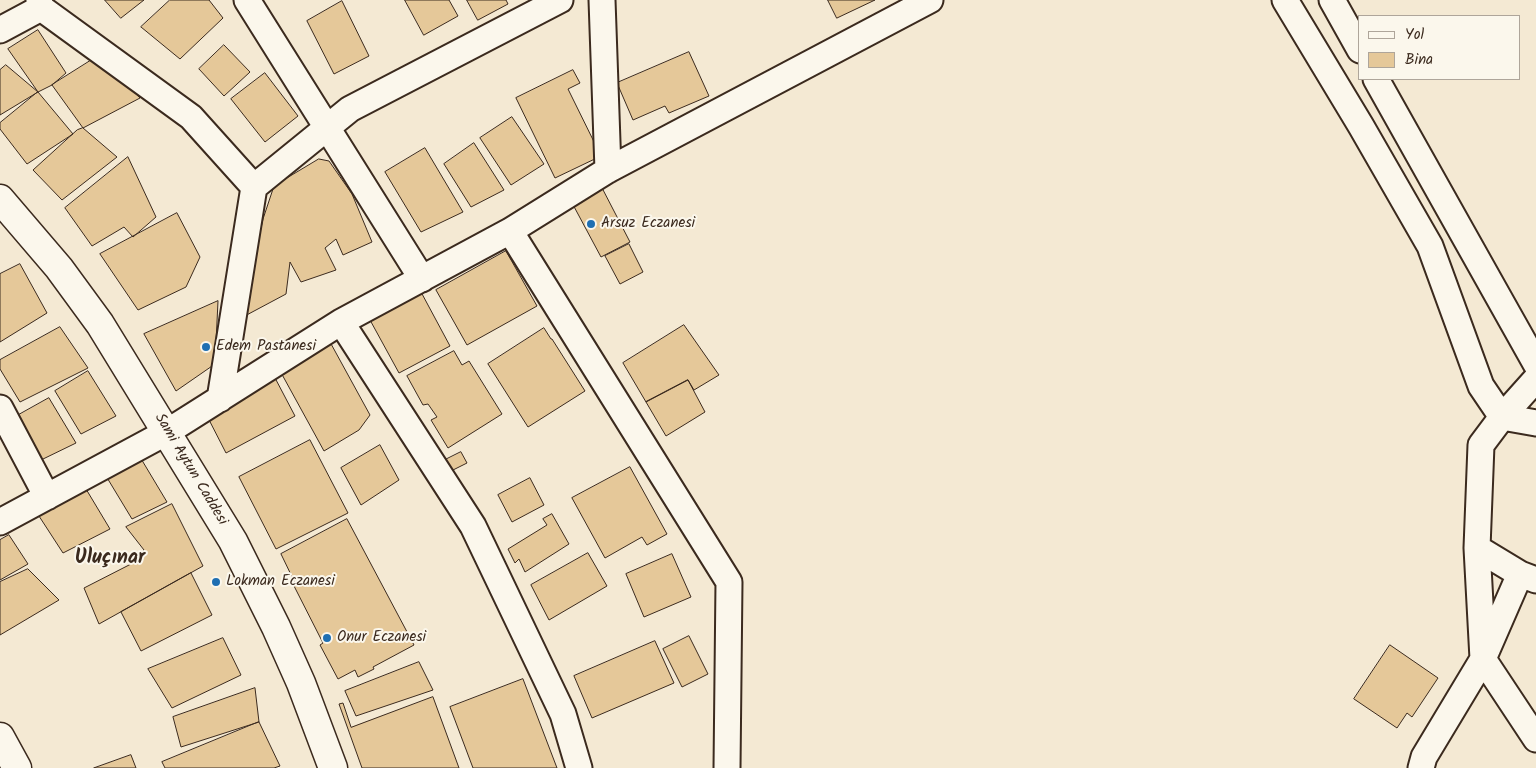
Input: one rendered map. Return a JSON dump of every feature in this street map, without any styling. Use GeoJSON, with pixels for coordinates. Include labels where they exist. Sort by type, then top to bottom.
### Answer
{"type":"FeatureCollection","features":[{"type":"Feature","properties":{"kind":"main road","name":"Sami Aytun Caddesi"},"geometry":{"type":"LineString","coordinates":[[0,199],[59,268],[100,324],[234,541],[301,683],[333,768]]}},
{"type":"Feature","properties":{"kind":"main road"},"geometry":{"type":"LineString","coordinates":[[0,737],[17,768]]}},
{"type":"Feature","properties":{"kind":"street"},"geometry":{"type":"LineString","coordinates":[[247,0],[422,279]]}},
{"type":"Feature","properties":{"kind":"street"},"geometry":{"type":"LineString","coordinates":[[220,399],[254,187],[350,109],[560,0]]}},
{"type":"Feature","properties":{"kind":"street"},"geometry":{"type":"LineString","coordinates":[[602,0],[608,170]]}},
{"type":"Feature","properties":{"kind":"street"},"geometry":{"type":"LineString","coordinates":[[0,522],[167,432],[341,322],[510,231],[608,170],[930,0]]}},
{"type":"Feature","properties":{"kind":"street"},"geometry":{"type":"LineString","coordinates":[[1285,0],[1430,246],[1481,386],[1502,417],[1536,423]]}},
{"type":"Feature","properties":{"kind":"street"},"geometry":{"type":"LineString","coordinates":[[1332,0],[1358,46]]}},
{"type":"Feature","properties":{"kind":"street"},"geometry":{"type":"LineString","coordinates":[[0,30],[40,4],[191,117],[254,187]]}},
{"type":"Feature","properties":{"kind":"street"},"geometry":{"type":"LineString","coordinates":[[1377,80],[1536,364]]}},
{"type":"Feature","properties":{"kind":"street"},"geometry":{"type":"LineString","coordinates":[[510,231],[729,582],[727,768]]}},
{"type":"Feature","properties":{"kind":"street"},"geometry":{"type":"LineString","coordinates":[[341,322],[473,526],[563,714],[579,768]]}},
{"type":"Feature","properties":{"kind":"street"},"geometry":{"type":"LineString","coordinates":[[1536,378],[1502,417],[1481,445],[1477,548],[1483,659],[1536,739]]}},
{"type":"Feature","properties":{"kind":"street"},"geometry":{"type":"LineString","coordinates":[[0,408],[48,497]]}},
{"type":"Feature","properties":{"kind":"street"},"geometry":{"type":"LineString","coordinates":[[1421,768],[1424,757],[1483,659],[1528,577],[1477,548]]}},
{"type":"Feature","properties":{"kind":"building"},"geometry":{"type":"Polygon","coordinates":[[[105,0],[144,0],[121,18],[105,0]]]}},
{"type":"Feature","properties":{"kind":"building"},"geometry":{"type":"Polygon","coordinates":[[[170,0],[209,0],[223,18],[180,59],[141,27],[170,0]]]}},
{"type":"Feature","properties":{"kind":"building"},"geometry":{"type":"Polygon","coordinates":[[[405,0],[449,0],[458,16],[424,35],[405,0]]]}},
{"type":"Feature","properties":{"kind":"building"},"geometry":{"type":"Polygon","coordinates":[[[467,0],[506,0],[508,4],[478,20],[467,0]]]}},
{"type":"Feature","properties":{"kind":"building"},"geometry":{"type":"Polygon","coordinates":[[[828,0],[875,0],[837,18],[828,0]]]}},
{"type":"Feature","properties":{"kind":"building"},"geometry":{"type":"Polygon","coordinates":[[[342,1],[369,56],[334,74],[307,21],[342,1]]]}},
{"type":"Feature","properties":{"kind":"building"},"geometry":{"type":"Polygon","coordinates":[[[38,30],[66,73],[52,85],[38,92],[8,49],[38,30]]]}},
{"type":"Feature","properties":{"kind":"building"},"geometry":{"type":"Polygon","coordinates":[[[224,45],[250,72],[224,96],[199,69],[224,45]]]}},
{"type":"Feature","properties":{"kind":"building"},"geometry":{"type":"Polygon","coordinates":[[[689,52],[709,96],[669,113],[665,106],[633,120],[617,83],[689,52]]]}},
{"type":"Feature","properties":{"kind":"building"},"geometry":{"type":"Polygon","coordinates":[[[98,56],[140,98],[83,128],[52,85],[98,56]]]}},
{"type":"Feature","properties":{"kind":"building"},"geometry":{"type":"Polygon","coordinates":[[[6,65],[38,92],[0,115],[0,70],[6,65]]]}},
{"type":"Feature","properties":{"kind":"building"},"geometry":{"type":"Polygon","coordinates":[[[573,70],[580,83],[568,89],[601,156],[555,178],[516,98],[573,70]]]}},
{"type":"Feature","properties":{"kind":"building"},"geometry":{"type":"Polygon","coordinates":[[[265,73],[298,116],[265,142],[231,99],[265,73]]]}},
{"type":"Feature","properties":{"kind":"building"},"geometry":{"type":"Polygon","coordinates":[[[38,92],[73,134],[27,164],[0,129],[0,123],[38,92]]]}},
{"type":"Feature","properties":{"kind":"building"},"geometry":{"type":"Polygon","coordinates":[[[512,117],[544,164],[511,185],[480,138],[512,117]]]}},
{"type":"Feature","properties":{"kind":"building"},"geometry":{"type":"Polygon","coordinates":[[[83,128],[117,157],[62,200],[33,170],[77,130],[83,128]]]}},
{"type":"Feature","properties":{"kind":"building"},"geometry":{"type":"Polygon","coordinates":[[[474,143],[504,190],[471,207],[444,164],[474,143]]]}},
{"type":"Feature","properties":{"kind":"building"},"geometry":{"type":"Polygon","coordinates":[[[425,148],[463,212],[421,232],[385,172],[425,148]]]}},
{"type":"Feature","properties":{"kind":"building"},"geometry":{"type":"Polygon","coordinates":[[[128,157],[156,217],[133,237],[124,227],[92,246],[65,208],[128,157]]]}},
{"type":"Feature","properties":{"kind":"building"},"geometry":{"type":"Polygon","coordinates":[[[319,159],[329,161],[352,194],[372,242],[343,255],[336,239],[325,248],[336,270],[301,282],[290,262],[286,294],[241,318],[263,219],[274,186],[319,159]]]}},
{"type":"Feature","properties":{"kind":"building"},"geometry":{"type":"Polygon","coordinates":[[[600,184],[630,242],[601,257],[571,201],[600,184]]]}},
{"type":"Feature","properties":{"kind":"building"},"geometry":{"type":"Polygon","coordinates":[[[177,213],[200,257],[186,287],[138,310],[100,254],[177,213]]]}},
{"type":"Feature","properties":{"kind":"building"},"geometry":{"type":"Polygon","coordinates":[[[629,244],[643,272],[620,284],[605,256],[629,244]]]}},
{"type":"Feature","properties":{"kind":"building"},"geometry":{"type":"Polygon","coordinates":[[[506,251],[537,306],[467,345],[436,290],[506,251]]]}},
{"type":"Feature","properties":{"kind":"building"},"geometry":{"type":"Polygon","coordinates":[[[20,264],[47,313],[0,342],[0,274],[20,264]]]}},
{"type":"Feature","properties":{"kind":"building"},"geometry":{"type":"Polygon","coordinates":[[[421,292],[450,346],[399,373],[370,320],[421,292]]]}},
{"type":"Feature","properties":{"kind":"building"},"geometry":{"type":"Polygon","coordinates":[[[218,301],[215,364],[176,391],[144,334],[218,301]]]}},
{"type":"Feature","properties":{"kind":"building"},"geometry":{"type":"Polygon","coordinates":[[[684,325],[719,375],[694,390],[688,380],[646,402],[623,363],[684,325]]]}},
{"type":"Feature","properties":{"kind":"building"},"geometry":{"type":"Polygon","coordinates":[[[60,327],[88,368],[20,402],[0,369],[0,360],[60,327]]]}},
{"type":"Feature","properties":{"kind":"building"},"geometry":{"type":"Polygon","coordinates":[[[544,328],[585,391],[528,427],[488,364],[544,328]]]}},
{"type":"Feature","properties":{"kind":"building"},"geometry":{"type":"Polygon","coordinates":[[[330,342],[370,415],[359,430],[324,451],[279,369],[330,342]]]}},
{"type":"Feature","properties":{"kind":"building"},"geometry":{"type":"Polygon","coordinates":[[[454,351],[462,365],[469,361],[502,414],[448,448],[431,420],[437,417],[428,404],[423,405],[407,376],[454,351]]]}},
{"type":"Feature","properties":{"kind":"building"},"geometry":{"type":"Polygon","coordinates":[[[88,371],[116,416],[81,434],[55,391],[88,371]]]}},
{"type":"Feature","properties":{"kind":"building"},"geometry":{"type":"Polygon","coordinates":[[[274,376],[295,416],[226,453],[205,412],[274,376]]]}},
{"type":"Feature","properties":{"kind":"building"},"geometry":{"type":"Polygon","coordinates":[[[688,380],[705,412],[666,436],[646,402],[688,380]]]}},
{"type":"Feature","properties":{"kind":"building"},"geometry":{"type":"Polygon","coordinates":[[[49,398],[76,443],[41,460],[15,417],[49,398]]]}},
{"type":"Feature","properties":{"kind":"building"},"geometry":{"type":"Polygon","coordinates":[[[310,440],[348,513],[276,549],[239,477],[310,440]]]}},
{"type":"Feature","properties":{"kind":"building"},"geometry":{"type":"Polygon","coordinates":[[[380,445],[399,480],[361,505],[341,468],[380,445]]]}},
{"type":"Feature","properties":{"kind":"building"},"geometry":{"type":"Polygon","coordinates":[[[461,452],[467,463],[449,472],[443,461],[461,452]]]}},
{"type":"Feature","properties":{"kind":"building"},"geometry":{"type":"Polygon","coordinates":[[[140,457],[167,502],[132,519],[106,476],[140,457]]]}},
{"type":"Feature","properties":{"kind":"building"},"geometry":{"type":"Polygon","coordinates":[[[630,467],[667,534],[647,545],[642,537],[605,558],[572,498],[630,467]]]}},
{"type":"Feature","properties":{"kind":"building"},"geometry":{"type":"Polygon","coordinates":[[[530,478],[544,505],[512,522],[498,495],[530,478]]]}},
{"type":"Feature","properties":{"kind":"building"},"geometry":{"type":"Polygon","coordinates":[[[83,484],[110,529],[63,553],[37,513],[83,484]]]}},
{"type":"Feature","properties":{"kind":"building"},"geometry":{"type":"Polygon","coordinates":[[[172,504],[203,566],[99,624],[84,588],[131,564],[144,550],[126,527],[172,504]]]}},
{"type":"Feature","properties":{"kind":"building"},"geometry":{"type":"Polygon","coordinates":[[[552,514],[569,544],[525,572],[519,559],[515,563],[508,549],[547,525],[543,519],[552,514]]]}},
{"type":"Feature","properties":{"kind":"building"},"geometry":{"type":"Polygon","coordinates":[[[347,519],[414,645],[358,677],[355,670],[338,679],[320,645],[323,643],[293,584],[295,583],[281,554],[347,519]]]}},
{"type":"Feature","properties":{"kind":"building"},"geometry":{"type":"Polygon","coordinates":[[[9,535],[28,564],[0,580],[0,540],[9,535]]]}},
{"type":"Feature","properties":{"kind":"building"},"geometry":{"type":"Polygon","coordinates":[[[588,553],[607,586],[549,620],[531,585],[588,553]]]}},
{"type":"Feature","properties":{"kind":"building"},"geometry":{"type":"Polygon","coordinates":[[[672,554],[691,597],[644,617],[626,574],[672,554]]]}},
{"type":"Feature","properties":{"kind":"building"},"geometry":{"type":"Polygon","coordinates":[[[28,569],[59,600],[0,635],[0,582],[28,569]]]}},
{"type":"Feature","properties":{"kind":"building"},"geometry":{"type":"Polygon","coordinates":[[[191,573],[212,615],[141,651],[121,612],[191,573]]]}},
{"type":"Feature","properties":{"kind":"building"},"geometry":{"type":"Polygon","coordinates":[[[689,636],[708,674],[682,687],[663,649],[689,636]]]}},
{"type":"Feature","properties":{"kind":"building"},"geometry":{"type":"Polygon","coordinates":[[[223,638],[241,675],[172,708],[148,669],[223,638]]]}},
{"type":"Feature","properties":{"kind":"building"},"geometry":{"type":"Polygon","coordinates":[[[655,641],[674,683],[592,718],[574,676],[655,641]]]}},
{"type":"Feature","properties":{"kind":"building"},"geometry":{"type":"Polygon","coordinates":[[[1390,645],[1438,678],[1412,717],[1407,713],[1397,728],[1354,699],[1390,645]]]}},
{"type":"Feature","properties":{"kind":"building"},"geometry":{"type":"Polygon","coordinates":[[[419,662],[433,690],[356,716],[345,691],[419,662]]]}},
{"type":"Feature","properties":{"kind":"building"},"geometry":{"type":"Polygon","coordinates":[[[523,679],[557,768],[473,768],[450,707],[523,679]]]}},
{"type":"Feature","properties":{"kind":"building"},"geometry":{"type":"Polygon","coordinates":[[[255,688],[259,722],[181,747],[173,717],[255,688]]]}},
{"type":"Feature","properties":{"kind":"building"},"geometry":{"type":"Polygon","coordinates":[[[433,697],[459,768],[362,768],[339,704],[343,703],[351,727],[433,697]]]}},
{"type":"Feature","properties":{"kind":"building"},"geometry":{"type":"Polygon","coordinates":[[[259,722],[280,766],[274,768],[165,768],[162,762],[259,722]]]}},
{"type":"Feature","properties":{"kind":"building"},"geometry":{"type":"Polygon","coordinates":[[[131,755],[136,768],[94,768],[131,755]]]}},
{"type":"Feature","properties":{"kind":"place","name":"Arsuz Eczanesi"},"geometry":{"type":"Point","coordinates":[591,224]}},
{"type":"Feature","properties":{"kind":"place","name":"Edem Pastanesi"},"geometry":{"type":"Point","coordinates":[206,347]}},
{"type":"Feature","properties":{"kind":"place","name":"Lokman Eczanesi"},"geometry":{"type":"Point","coordinates":[216,582]}},
{"type":"Feature","properties":{"kind":"place","name":"Onur Eczanesi"},"geometry":{"type":"Point","coordinates":[327,638]}},
{"type":"Feature","properties":{"kind":"district","name":"Uluçınar"},"geometry":{"type":"Point","coordinates":[110,560]}}]}
